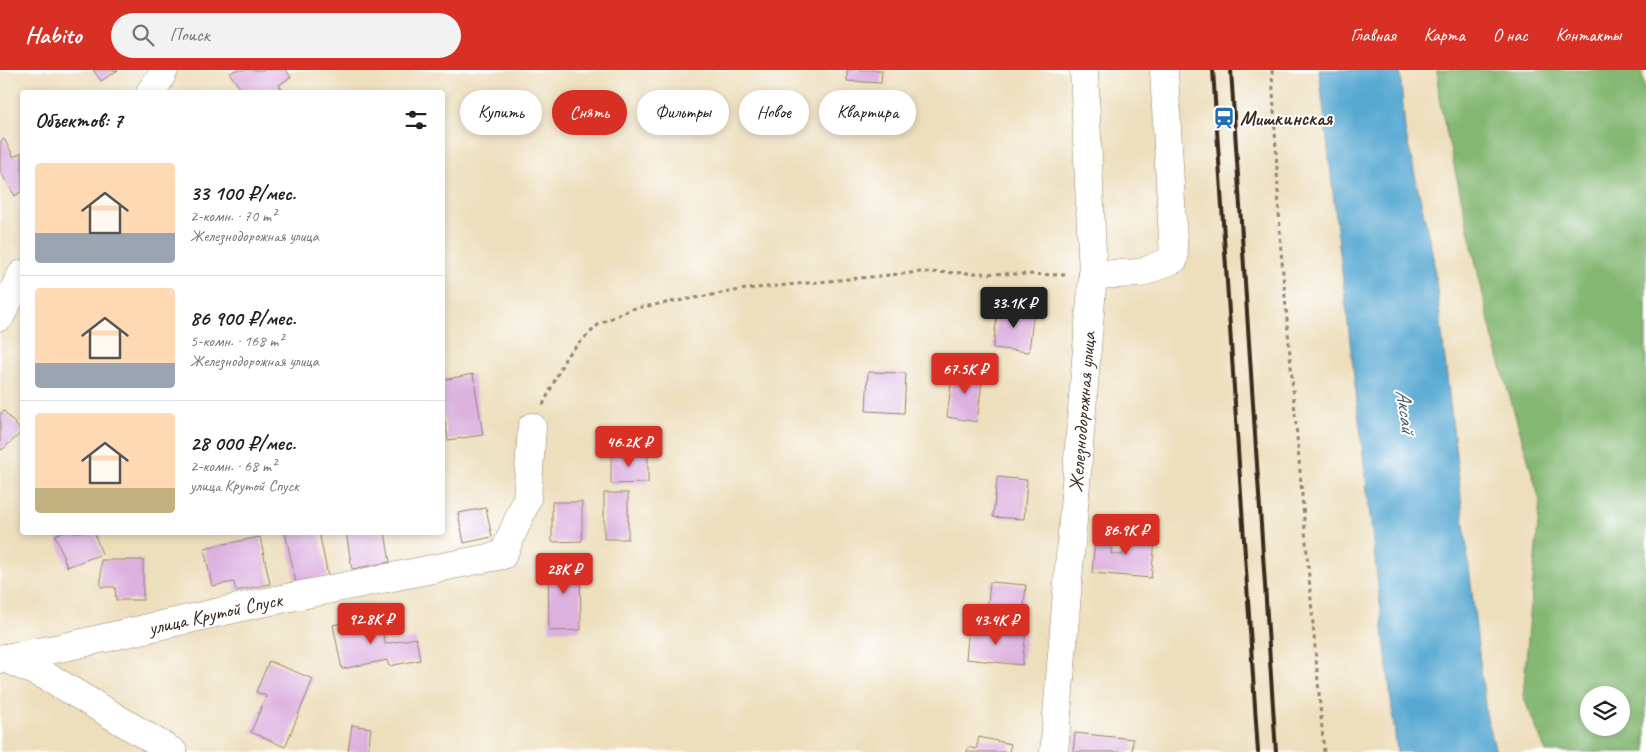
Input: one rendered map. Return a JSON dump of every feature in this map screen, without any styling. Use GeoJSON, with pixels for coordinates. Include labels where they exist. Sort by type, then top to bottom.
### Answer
{"type":"FeatureCollection","features":[{"type":"Feature","properties":{"kind":"street"},"geometry":{"type":"LineString","coordinates":[[152,90],[164,70]]}},
{"type":"Feature","properties":{"kind":"street","name":"Железнодорожная улица"},"geometry":{"type":"LineString","coordinates":[[1054,752],[1093,275],[1084,70]]}},
{"type":"Feature","properties":{"kind":"street"},"geometry":{"type":"LineString","coordinates":[[1093,275],[1140,272],[1174,259],[1164,70]]}},
{"type":"Feature","properties":{"kind":"street"},"geometry":{"type":"LineString","coordinates":[[0,317],[20,278]]}},
{"type":"Feature","properties":{"kind":"street","name":"улица Крутой Спуск"},"geometry":{"type":"LineString","coordinates":[[2,659],[60,648],[251,605],[503,555],[527,499],[532,427]]}},
{"type":"Feature","properties":{"kind":"street","name":"улица Крутой Спуск"},"geometry":{"type":"LineString","coordinates":[[2,659],[50,678],[173,752]]}},
{"type":"Feature","properties":{"kind":"path"},"geometry":{"type":"LineString","coordinates":[[1272,70],[1281,250],[1324,752]]}},
{"type":"Feature","properties":{"kind":"path"},"geometry":{"type":"LineString","coordinates":[[532,427],[567,355],[599,324],[632,309],[746,289],[921,272],[1093,275]]}},
{"type":"Feature","properties":{"kind":"green space"},"geometry":{"type":"Polygon","coordinates":[[[1437,70],[1641,70],[1646,99],[1646,752],[1546,752],[1523,696],[1540,501],[1492,335],[1439,99],[1437,70]]]}},
{"type":"Feature","properties":{"kind":"water","name":"Аксай"},"geometry":{"type":"Polygon","coordinates":[[[1319,70],[1400,70],[1405,130],[1433,256],[1486,714],[1496,752],[1397,752],[1319,70]]]}},
{"type":"Feature","properties":{"kind":"building"},"geometry":{"type":"Polygon","coordinates":[[[93,70],[118,70],[101,81],[93,70]]]}},
{"type":"Feature","properties":{"kind":"building"},"geometry":{"type":"Polygon","coordinates":[[[235,70],[286,70],[291,77],[279,85],[283,90],[242,90],[230,74],[235,70]]]}},
{"type":"Feature","properties":{"kind":"building"},"geometry":{"type":"Polygon","coordinates":[[[847,70],[882,70],[881,83],[847,81],[847,70]]]}},
{"type":"Feature","properties":{"kind":"building"},"geometry":{"type":"Polygon","coordinates":[[[4,139],[14,157],[20,153],[20,192],[15,196],[0,171],[0,142],[4,139]]]}},
{"type":"Feature","properties":{"kind":"building"},"geometry":{"type":"Polygon","coordinates":[[[998,307],[1034,310],[1029,352],[993,348],[998,307]]]}},
{"type":"Feature","properties":{"kind":"building"},"geometry":{"type":"Polygon","coordinates":[[[953,368],[983,373],[977,422],[947,417],[953,368]]]}},
{"type":"Feature","properties":{"kind":"building"},"geometry":{"type":"Polygon","coordinates":[[[868,372],[906,373],[904,413],[866,411],[868,372]]]}},
{"type":"Feature","properties":{"kind":"building"},"geometry":{"type":"Polygon","coordinates":[[[473,374],[483,435],[448,440],[445,422],[445,379],[473,374]]]}},
{"type":"Feature","properties":{"kind":"building"},"geometry":{"type":"Polygon","coordinates":[[[4,411],[20,430],[20,434],[2,450],[0,448],[0,414],[4,411]]]}},
{"type":"Feature","properties":{"kind":"building"},"geometry":{"type":"Polygon","coordinates":[[[648,453],[648,483],[611,484],[611,454],[648,453]]]}},
{"type":"Feature","properties":{"kind":"building"},"geometry":{"type":"Polygon","coordinates":[[[997,477],[1027,480],[1024,519],[993,517],[997,477]]]}},
{"type":"Feature","properties":{"kind":"building"},"geometry":{"type":"Polygon","coordinates":[[[604,493],[628,493],[628,539],[604,539],[604,493]]]}},
{"type":"Feature","properties":{"kind":"building"},"geometry":{"type":"Polygon","coordinates":[[[552,502],[582,502],[582,541],[552,542],[552,502]]]}},
{"type":"Feature","properties":{"kind":"building"},"geometry":{"type":"Polygon","coordinates":[[[486,508],[492,537],[464,543],[458,513],[486,508]]]}},
{"type":"Feature","properties":{"kind":"building"},"geometry":{"type":"Polygon","coordinates":[[[1125,530],[1156,532],[1151,578],[1092,573],[1095,539],[1112,541],[1111,554],[1123,555],[1125,530]]]}},
{"type":"Feature","properties":{"kind":"building"},"geometry":{"type":"Polygon","coordinates":[[[55,535],[95,535],[102,554],[67,567],[55,535]]]}},
{"type":"Feature","properties":{"kind":"building"},"geometry":{"type":"Polygon","coordinates":[[[286,535],[320,535],[328,576],[296,583],[286,535]]]}},
{"type":"Feature","properties":{"kind":"building"},"geometry":{"type":"Polygon","coordinates":[[[346,535],[386,535],[390,562],[352,569],[346,535]]]}},
{"type":"Feature","properties":{"kind":"building"},"geometry":{"type":"Polygon","coordinates":[[[260,537],[270,584],[236,591],[234,582],[212,586],[204,548],[260,537]]]}},
{"type":"Feature","properties":{"kind":"building"},"geometry":{"type":"Polygon","coordinates":[[[548,559],[580,559],[581,630],[549,631],[548,559]]]}},
{"type":"Feature","properties":{"kind":"building"},"geometry":{"type":"Polygon","coordinates":[[[101,560],[143,560],[143,600],[116,600],[115,587],[101,587],[101,560]]]}},
{"type":"Feature","properties":{"kind":"building"},"geometry":{"type":"Polygon","coordinates":[[[990,582],[1026,585],[1023,616],[987,613],[990,582]]]}},
{"type":"Feature","properties":{"kind":"building"},"geometry":{"type":"Polygon","coordinates":[[[379,615],[385,644],[416,638],[420,660],[389,666],[387,660],[342,669],[333,625],[379,615]]]}},
{"type":"Feature","properties":{"kind":"building"},"geometry":{"type":"Polygon","coordinates":[[[969,627],[1026,632],[1022,665],[966,659],[969,627]]]}},
{"type":"Feature","properties":{"kind":"building"},"geometry":{"type":"Polygon","coordinates":[[[269,661],[313,679],[285,747],[251,732],[266,696],[256,692],[269,661]]]}},
{"type":"Feature","properties":{"kind":"building"},"geometry":{"type":"Polygon","coordinates":[[[352,725],[371,728],[368,752],[348,752],[352,725]]]}},
{"type":"Feature","properties":{"kind":"building"},"geometry":{"type":"Polygon","coordinates":[[[1075,733],[1133,739],[1132,752],[1073,752],[1075,733]]]}},
{"type":"Feature","properties":{"kind":"building"},"geometry":{"type":"Polygon","coordinates":[[[979,737],[1011,744],[1009,752],[967,752],[968,747],[976,749],[979,737]]]}},
{"type":"Feature","properties":{"kind":"railway"},"geometry":{"type":"LineString","coordinates":[[1213,70],[1258,752]]}},
{"type":"Feature","properties":{"kind":"railway"},"geometry":{"type":"LineString","coordinates":[[1231,70],[1276,752]]}},
{"type":"Feature","properties":{"kind":"place","name":"Мишкинская"},"geometry":{"type":"Point","coordinates":[1224,118]}}]}
